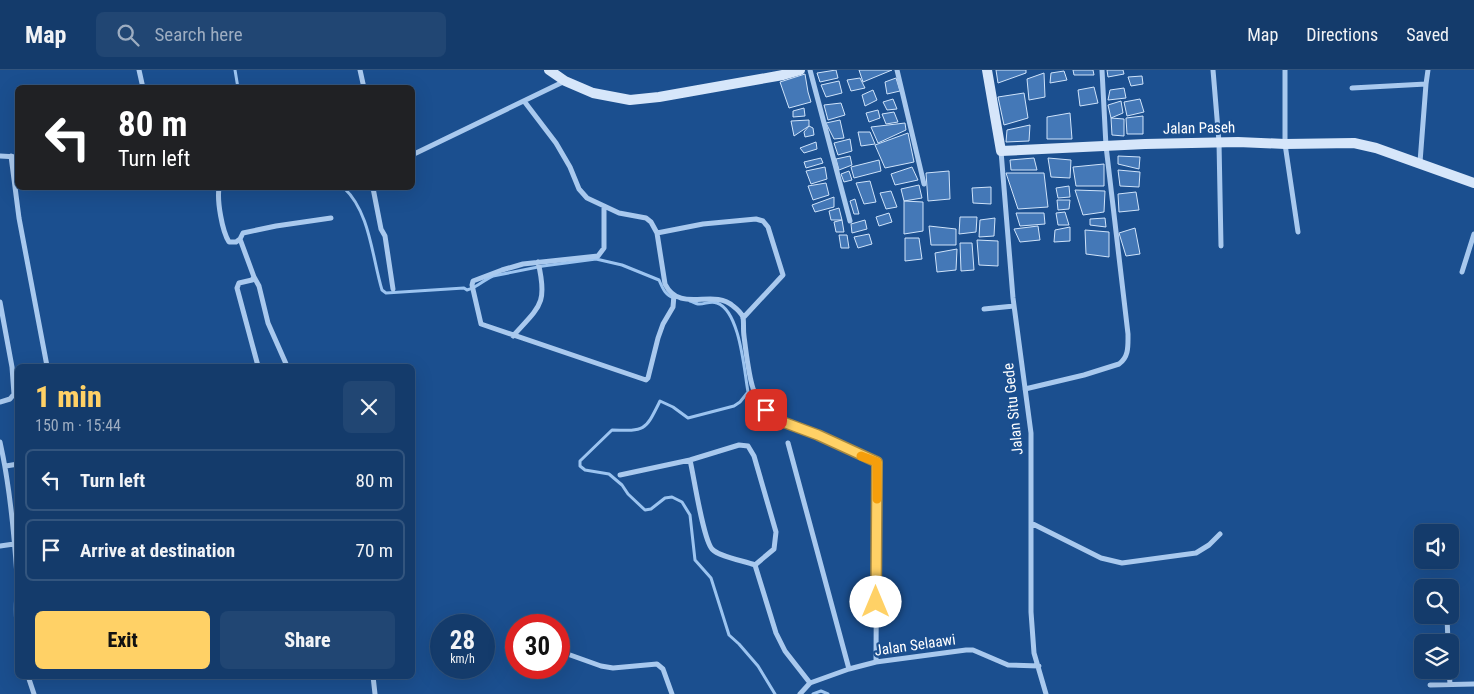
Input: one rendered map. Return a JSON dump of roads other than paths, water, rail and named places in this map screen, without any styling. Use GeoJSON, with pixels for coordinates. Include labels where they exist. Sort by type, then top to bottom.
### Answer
{"type":"FeatureCollection","features":[{"type":"Feature","properties":{"kind":"street"},"geometry":{"type":"LineString","coordinates":[[139,70],[142,85]]}},
{"type":"Feature","properties":{"kind":"street"},"geometry":{"type":"LineString","coordinates":[[360,70],[363,85]]}},
{"type":"Feature","properties":{"kind":"street"},"geometry":{"type":"LineString","coordinates":[[549,70],[565,81],[593,93],[630,100],[659,97],[800,70]]}},
{"type":"Feature","properties":{"kind":"street"},"geometry":{"type":"LineString","coordinates":[[810,70],[850,221]]}},
{"type":"Feature","properties":{"kind":"street"},"geometry":{"type":"LineString","coordinates":[[897,70],[924,184]]}},
{"type":"Feature","properties":{"kind":"street"},"geometry":{"type":"LineString","coordinates":[[988,70],[1001,151]]}},
{"type":"Feature","properties":{"kind":"street"},"geometry":{"type":"LineString","coordinates":[[1025,389],[1084,375],[1119,364],[1126,357],[1128,334],[1106,146],[1102,70]]}},
{"type":"Feature","properties":{"kind":"street"},"geometry":{"type":"LineString","coordinates":[[1213,70],[1219,142],[1221,246]]}},
{"type":"Feature","properties":{"kind":"street"},"geometry":{"type":"LineString","coordinates":[[1286,70],[1285,144],[1298,232]]}},
{"type":"Feature","properties":{"kind":"street"},"geometry":{"type":"LineString","coordinates":[[1420,162],[1428,70]]}},
{"type":"Feature","properties":{"kind":"street"},"geometry":{"type":"LineString","coordinates":[[415,154],[565,81]]}},
{"type":"Feature","properties":{"kind":"street"},"geometry":{"type":"LineString","coordinates":[[1352,88],[1426,84]]}},
{"type":"Feature","properties":{"kind":"street"},"geometry":{"type":"LineString","coordinates":[[524,101],[556,143],[570,167],[579,189],[587,198],[619,213],[646,218],[651,222],[656,233],[665,284],[674,299]]}},
{"type":"Feature","properties":{"kind":"street","name":"Jalan Paseh"},"geometry":{"type":"LineString","coordinates":[[1001,151],[1219,142],[1285,144],[1354,143],[1420,162],[1474,183]]}},
{"type":"Feature","properties":{"kind":"street","name":"Jalan Situ Gede"},"geometry":{"type":"LineString","coordinates":[[1001,151],[1014,306],[1030,433],[1031,612],[1034,653],[1046,694]]}},
{"type":"Feature","properties":{"kind":"street"},"geometry":{"type":"LineString","coordinates":[[0,156],[14,156]]}},
{"type":"Feature","properties":{"kind":"street"},"geometry":{"type":"LineString","coordinates":[[17,190],[19,218],[47,364]]}},
{"type":"Feature","properties":{"kind":"street"},"geometry":{"type":"LineString","coordinates":[[219,190],[219,202],[226,236],[229,242],[240,240]]}},
{"type":"Feature","properties":{"kind":"street"},"geometry":{"type":"LineString","coordinates":[[373,190],[381,229],[385,236],[393,290]]}},
{"type":"Feature","properties":{"kind":"street"},"geometry":{"type":"LineString","coordinates":[[604,207],[604,248],[601,254],[595,257],[502,270],[473,281],[473,293],[481,324],[646,380],[662,324],[674,299]]}},
{"type":"Feature","properties":{"kind":"street"},"geometry":{"type":"LineString","coordinates":[[286,364],[268,323],[259,286],[240,240],[243,233],[331,218]]}},
{"type":"Feature","properties":{"kind":"street"},"geometry":{"type":"LineString","coordinates":[[656,233],[703,224],[756,219],[763,221],[768,227],[783,275],[743,318]]}},
{"type":"Feature","properties":{"kind":"street"},"geometry":{"type":"LineString","coordinates":[[1462,272],[1474,234]]}},
{"type":"Feature","properties":{"kind":"street"},"geometry":{"type":"LineString","coordinates":[[513,336],[535,312],[543,297],[539,265]]}},
{"type":"Feature","properties":{"kind":"street"},"geometry":{"type":"LineString","coordinates":[[254,277],[252,280],[239,283],[237,288],[257,364]]}},
{"type":"Feature","properties":{"kind":"street"},"geometry":{"type":"LineString","coordinates":[[674,299],[696,301],[712,298],[722,299],[734,306],[743,318],[752,387],[770,416],[790,426],[818,435],[877,462],[876,662]]}},
{"type":"Feature","properties":{"kind":"street"},"geometry":{"type":"LineString","coordinates":[[0,302],[12,367],[15,397],[0,402]]}},
{"type":"Feature","properties":{"kind":"street"},"geometry":{"type":"LineString","coordinates":[[984,309],[1014,306]]}},
{"type":"Feature","properties":{"kind":"street"},"geometry":{"type":"LineString","coordinates":[[0,442],[6,466],[15,555]]}},
{"type":"Feature","properties":{"kind":"street"},"geometry":{"type":"LineString","coordinates":[[788,443],[849,669]]}},
{"type":"Feature","properties":{"kind":"street"},"geometry":{"type":"LineString","coordinates":[[620,475],[690,460],[738,445],[748,446],[754,456],[776,532],[774,549],[756,565]]}},
{"type":"Feature","properties":{"kind":"street"},"geometry":{"type":"LineString","coordinates":[[690,460],[706,537],[712,550],[721,555],[756,565]]}},
{"type":"Feature","properties":{"kind":"street"},"geometry":{"type":"LineString","coordinates":[[6,466],[15,464]]}},
{"type":"Feature","properties":{"kind":"street"},"geometry":{"type":"LineString","coordinates":[[1031,523],[1101,558],[1122,562],[1196,553],[1209,545],[1220,534]]}},
{"type":"Feature","properties":{"kind":"street"},"geometry":{"type":"LineString","coordinates":[[0,546],[14,544]]}},
{"type":"Feature","properties":{"kind":"street"},"geometry":{"type":"LineString","coordinates":[[756,565],[776,633],[785,651],[810,683]]}},
{"type":"Feature","properties":{"kind":"street","name":"Jalan Selaawi"},"geometry":{"type":"LineString","coordinates":[[800,694],[810,683],[849,669],[876,662],[966,650],[974,650],[1008,664],[1039,666]]}},
{"type":"Feature","properties":{"kind":"street"},"geometry":{"type":"LineString","coordinates":[[570,655],[601,666],[613,668],[657,664],[663,669],[672,694]]}},
{"type":"Feature","properties":{"kind":"street"},"geometry":{"type":"LineString","coordinates":[[29,679],[34,694]]}},
{"type":"Feature","properties":{"kind":"street"},"geometry":{"type":"LineString","coordinates":[[374,679],[375,694]]}},
{"type":"Feature","properties":{"kind":"street"},"geometry":{"type":"LineString","coordinates":[[1450,679],[1450,684]]}},
{"type":"Feature","properties":{"kind":"street"},"geometry":{"type":"LineString","coordinates":[[1430,685],[1474,684]]}},
{"type":"Feature","properties":{"kind":"waterway"},"geometry":{"type":"LineString","coordinates":[[235,70],[238,85]]}},
{"type":"Feature","properties":{"kind":"waterway"},"geometry":{"type":"LineString","coordinates":[[346,190],[353,198],[365,222],[382,290],[386,293],[464,288],[467,290],[493,276],[543,266],[596,259],[622,265],[659,280],[666,293],[674,298]]}},
{"type":"Feature","properties":{"kind":"waterway"},"geometry":{"type":"LineString","coordinates":[[690,301],[698,304],[717,303],[725,308],[731,317],[740,342],[748,392],[734,406],[688,418],[673,407],[660,401],[647,424],[638,429],[612,430],[580,461],[580,466],[585,470],[609,474],[645,510],[651,509],[665,498],[672,497],[682,502],[690,515],[695,560],[711,578],[729,635],[758,666],[775,694]]}},
{"type":"Feature","properties":{"kind":"waterway"},"geometry":{"type":"LineString","coordinates":[[813,694],[821,691],[828,694]]}}]}
